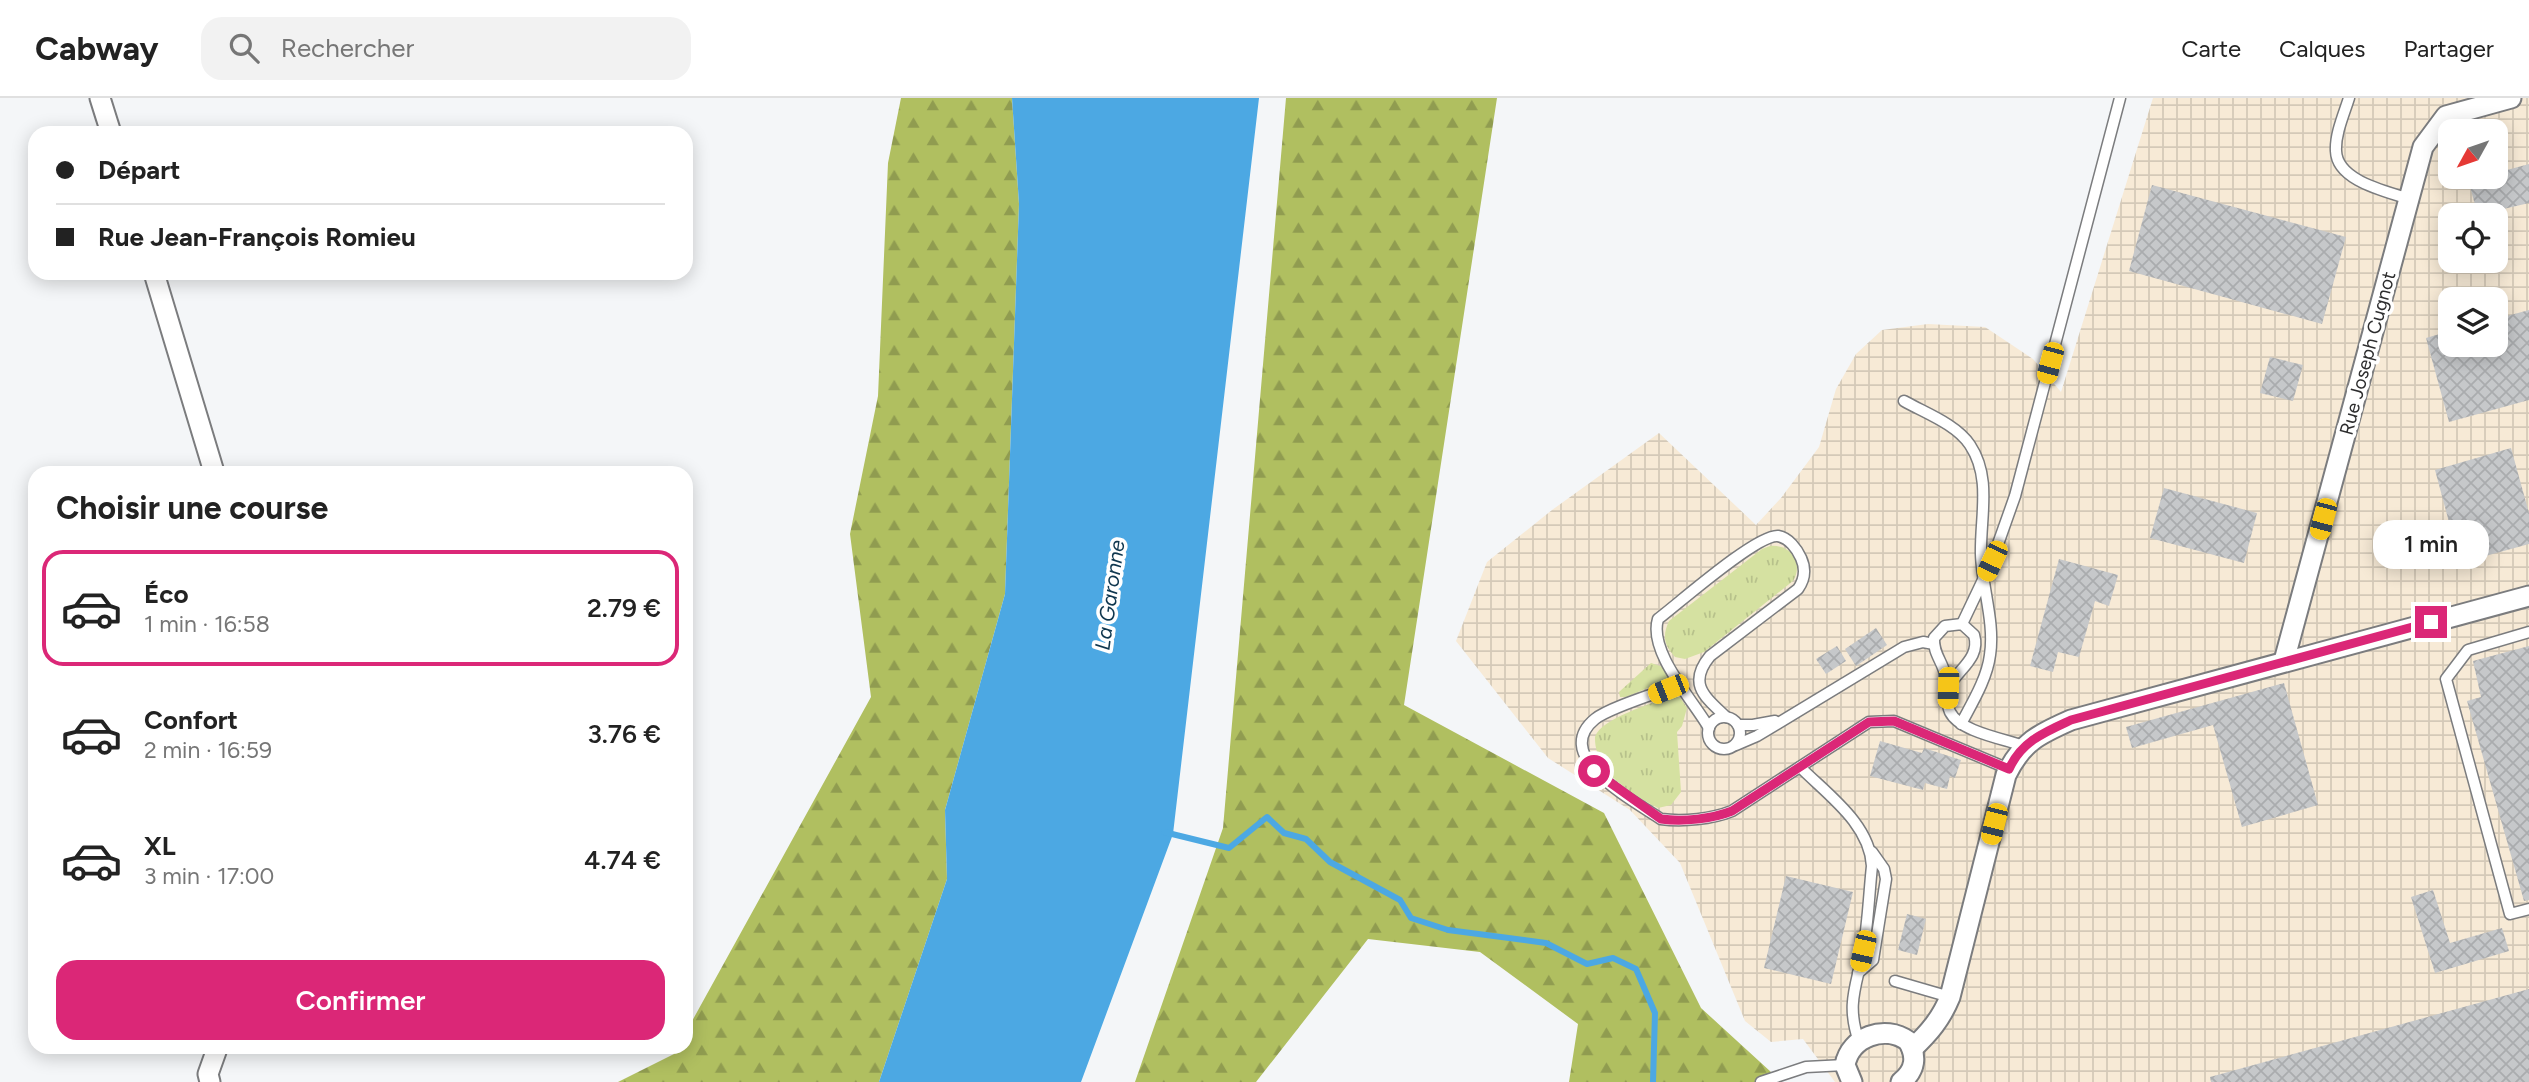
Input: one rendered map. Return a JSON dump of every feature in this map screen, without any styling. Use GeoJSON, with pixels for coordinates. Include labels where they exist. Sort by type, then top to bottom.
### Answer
{"type":"FeatureCollection","features":[{"type":"Feature","properties":{"kind":"street"},"geometry":{"type":"LineString","coordinates":[[100,98],[109,126]]}},
{"type":"Feature","properties":{"kind":"street","name":"Rue Joseph Cugnot"},"geometry":{"type":"LineString","coordinates":[[2284,661],[2423,147],[2446,116],[2511,98]]}},
{"type":"Feature","properties":{"kind":"street"},"geometry":{"type":"LineString","coordinates":[[155,280],[212,466]]}},
{"type":"Feature","properties":{"kind":"street"},"geometry":{"type":"LineString","coordinates":[[1912,1049],[1937,1024],[1950,997],[2009,769],[2024,746],[2038,735],[2071,720],[2529,596]]}},
{"type":"Feature","properties":{"kind":"street"},"geometry":{"type":"LineString","coordinates":[[1848,1074],[1847,1056],[1858,1042],[1891,1032],[1908,1041],[1912,1049],[1913,1067],[1901,1082]]}},
{"type":"Feature","properties":{"kind":"street"},"geometry":{"type":"LineString","coordinates":[[210,1082],[208,1074],[215,1054]]}},
{"type":"Feature","properties":{"kind":"lane"},"geometry":{"type":"LineString","coordinates":[[1962,624],[1984,579],[2015,496],[2119,98]]}},
{"type":"Feature","properties":{"kind":"lane"},"geometry":{"type":"LineString","coordinates":[[2349,98],[2336,153],[2342,165],[2351,176],[2364,184],[2409,199]]}},
{"type":"Feature","properties":{"kind":"lane"},"geometry":{"type":"LineString","coordinates":[[1904,401],[1954,429],[1968,442],[1980,462],[1983,484],[1981,554],[1990,625],[1990,654],[1988,666],[1961,724]]}},
{"type":"Feature","properties":{"kind":"lane"},"geometry":{"type":"LineString","coordinates":[[1709,728],[1659,647],[1655,635],[1658,620],[1754,544],[1774,536],[1788,540],[1801,557],[1804,566],[1802,583],[1798,589],[1710,656],[1699,670],[1699,685],[1703,693],[1726,717]]}},
{"type":"Feature","properties":{"kind":"lane"},"geometry":{"type":"LineString","coordinates":[[1948,688],[1958,671],[1972,659],[1976,651],[1974,635],[1962,624],[1945,625],[1938,631],[1934,643],[1948,688],[1950,712],[1961,724],[2024,746]]}},
{"type":"Feature","properties":{"kind":"lane"},"geometry":{"type":"LineString","coordinates":[[2529,632],[2468,650],[2446,679],[2510,915],[2529,909]]}},
{"type":"Feature","properties":{"kind":"lane"},"geometry":{"type":"LineString","coordinates":[[1736,745],[1740,739],[1738,725],[1733,719],[1719,718],[1709,728],[1708,735],[1716,747],[1723,750],[1736,745],[1757,736],[1779,720],[1904,647],[1923,642],[1934,643]]}},
{"type":"Feature","properties":{"kind":"lane"},"geometry":{"type":"LineString","coordinates":[[1681,684],[1602,715],[1591,724],[1583,744],[1589,763],[1600,777],[1661,819],[1717,816],[1732,811],[1869,722],[1894,721],[2009,769]]}},
{"type":"Feature","properties":{"kind":"lane"},"geometry":{"type":"LineString","coordinates":[[1738,725],[1779,720]]}},
{"type":"Feature","properties":{"kind":"lane"},"geometry":{"type":"LineString","coordinates":[[1800,767],[1860,828],[1872,852],[1863,951],[1852,998],[1852,1017],[1858,1042]]}},
{"type":"Feature","properties":{"kind":"lane"},"geometry":{"type":"LineString","coordinates":[[1895,981],[1950,997]]}},
{"type":"Feature","properties":{"kind":"lane"},"geometry":{"type":"LineString","coordinates":[[1761,1082],[1813,1065],[1848,1074]]}},
{"type":"Feature","properties":{"kind":"shaded area"},"geometry":{"type":"Polygon","coordinates":[[[2153,98],[2529,98],[2529,1082],[1835,1082],[1803,1039],[1771,1042],[1745,1021],[1680,863],[1630,810],[1548,758],[1456,641],[1487,562],[1552,510],[1659,433],[1756,525],[1781,498],[1819,447],[1836,389],[1856,354],[1882,330],[1928,324],[1985,327],[2033,359],[2061,392],[2153,98]]]}},
{"type":"Feature","properties":{"kind":"green space"},"geometry":{"type":"Polygon","coordinates":[[[901,98],[1012,98],[1019,204],[1005,594],[945,810],[947,879],[879,1082],[618,1082],[674,1054],[693,1054],[693,1019],[871,697],[850,534],[878,396],[888,163],[901,98]]]}},
{"type":"Feature","properties":{"kind":"green space"},"geometry":{"type":"Polygon","coordinates":[[[1286,98],[1497,98],[1404,705],[1604,813],[1701,1008],[1782,1082],[1569,1082],[1578,1024],[1480,952],[1368,939],[1256,1082],[1135,1082],[1223,828],[1286,98]]]}},
{"type":"Feature","properties":{"kind":"green space"},"geometry":{"type":"Polygon","coordinates":[[[1770,546],[1784,548],[1794,556],[1797,568],[1793,581],[1704,652],[1685,659],[1675,657],[1665,640],[1669,621],[1762,549],[1770,546]]]}},
{"type":"Feature","properties":{"kind":"green space"},"geometry":{"type":"Polygon","coordinates":[[[1651,663],[1663,667],[1669,675],[1667,680],[1620,697],[1619,692],[1651,663]]]}},
{"type":"Feature","properties":{"kind":"green space"},"geometry":{"type":"Polygon","coordinates":[[[1671,696],[1680,697],[1687,708],[1682,726],[1677,732],[1681,792],[1671,805],[1658,808],[1626,789],[1608,771],[1596,750],[1595,737],[1599,730],[1617,718],[1671,696]]]}},
{"type":"Feature","properties":{"kind":"water","name":"La Garonne"},"geometry":{"type":"Polygon","coordinates":[[[1012,98],[1259,98],[1173,834],[1081,1082],[879,1082],[947,879],[945,810],[1005,594],[1019,204],[1012,98]]]}},
{"type":"Feature","properties":{"kind":"building"},"geometry":{"type":"Polygon","coordinates":[[[2529,164],[2529,203],[2508,208],[2508,203],[2475,203],[2471,189],[2508,189],[2508,170],[2529,164]]]}},
{"type":"Feature","properties":{"kind":"building"},"geometry":{"type":"Polygon","coordinates":[[[2152,185],[2346,237],[2322,324],[2129,271],[2152,185]]]}},
{"type":"Feature","properties":{"kind":"building"},"geometry":{"type":"Polygon","coordinates":[[[2529,310],[2529,400],[2449,422],[2426,338],[2438,334],[2438,357],[2508,357],[2508,316],[2529,310]]]}},
{"type":"Feature","properties":{"kind":"building"},"geometry":{"type":"Polygon","coordinates":[[[2270,357],[2303,365],[2293,401],[2260,393],[2270,357]]]}},
{"type":"Feature","properties":{"kind":"building"},"geometry":{"type":"Polygon","coordinates":[[[2511,448],[2529,513],[2529,544],[2460,563],[2435,470],[2511,448]]]}},
{"type":"Feature","properties":{"kind":"building"},"geometry":{"type":"Polygon","coordinates":[[[2164,488],[2257,513],[2244,563],[2150,538],[2164,488]]]}},
{"type":"Feature","properties":{"kind":"building"},"geometry":{"type":"Polygon","coordinates":[[[2059,559],[2118,575],[2109,606],[2095,601],[2079,657],[2058,652],[2053,672],[2030,666],[2059,559]]]}},
{"type":"Feature","properties":{"kind":"building"},"geometry":{"type":"Polygon","coordinates":[[[1876,628],[1887,645],[1856,666],[1845,649],[1876,628]]]}},
{"type":"Feature","properties":{"kind":"building"},"geometry":{"type":"Polygon","coordinates":[[[1837,646],[1846,661],[1826,674],[1816,659],[1837,646]]]}},
{"type":"Feature","properties":{"kind":"building"},"geometry":{"type":"Polygon","coordinates":[[[2529,646],[2529,900],[2524,901],[2467,701],[2481,697],[2473,661],[2529,646]]]}},
{"type":"Feature","properties":{"kind":"building"},"geometry":{"type":"Polygon","coordinates":[[[2284,683],[2318,805],[2242,827],[2213,725],[2132,748],[2126,727],[2284,683]]]}},
{"type":"Feature","properties":{"kind":"building"},"geometry":{"type":"Polygon","coordinates":[[[1880,741],[1922,753],[1924,748],[1961,760],[1955,778],[1950,776],[1947,789],[1925,783],[1923,790],[1870,776],[1880,741]]]}},
{"type":"Feature","properties":{"kind":"building"},"geometry":{"type":"Polygon","coordinates":[[[1786,876],[1853,892],[1831,984],[1764,968],[1786,876]]]}},
{"type":"Feature","properties":{"kind":"building"},"geometry":{"type":"Polygon","coordinates":[[[2433,890],[2450,943],[2502,928],[2509,951],[2435,973],[2411,897],[2433,890]]]}},
{"type":"Feature","properties":{"kind":"building"},"geometry":{"type":"Polygon","coordinates":[[[1907,914],[1926,919],[1917,955],[1898,950],[1907,914]]]}},
{"type":"Feature","properties":{"kind":"building"},"geometry":{"type":"Polygon","coordinates":[[[2529,989],[2529,1082],[2211,1082],[2210,1077],[2529,989]]]}},
{"type":"Feature","properties":{"kind":"waterway"},"geometry":{"type":"LineString","coordinates":[[1164,832],[1229,848],[1267,817],[1284,833],[1306,839],[1330,862],[1400,900],[1411,918],[1448,930],[1546,943],[1587,964],[1613,958],[1636,969],[1655,1013],[1653,1082]]}},
{"type":"Feature","properties":{"kind":"route"},"geometry":{"type":"LineString","coordinates":[[1594,771],[1661,819],[1717,816],[1732,811],[1869,722],[1886,720],[2009,769],[2024,746],[2038,735],[2071,720],[2431,622]]}}]}
